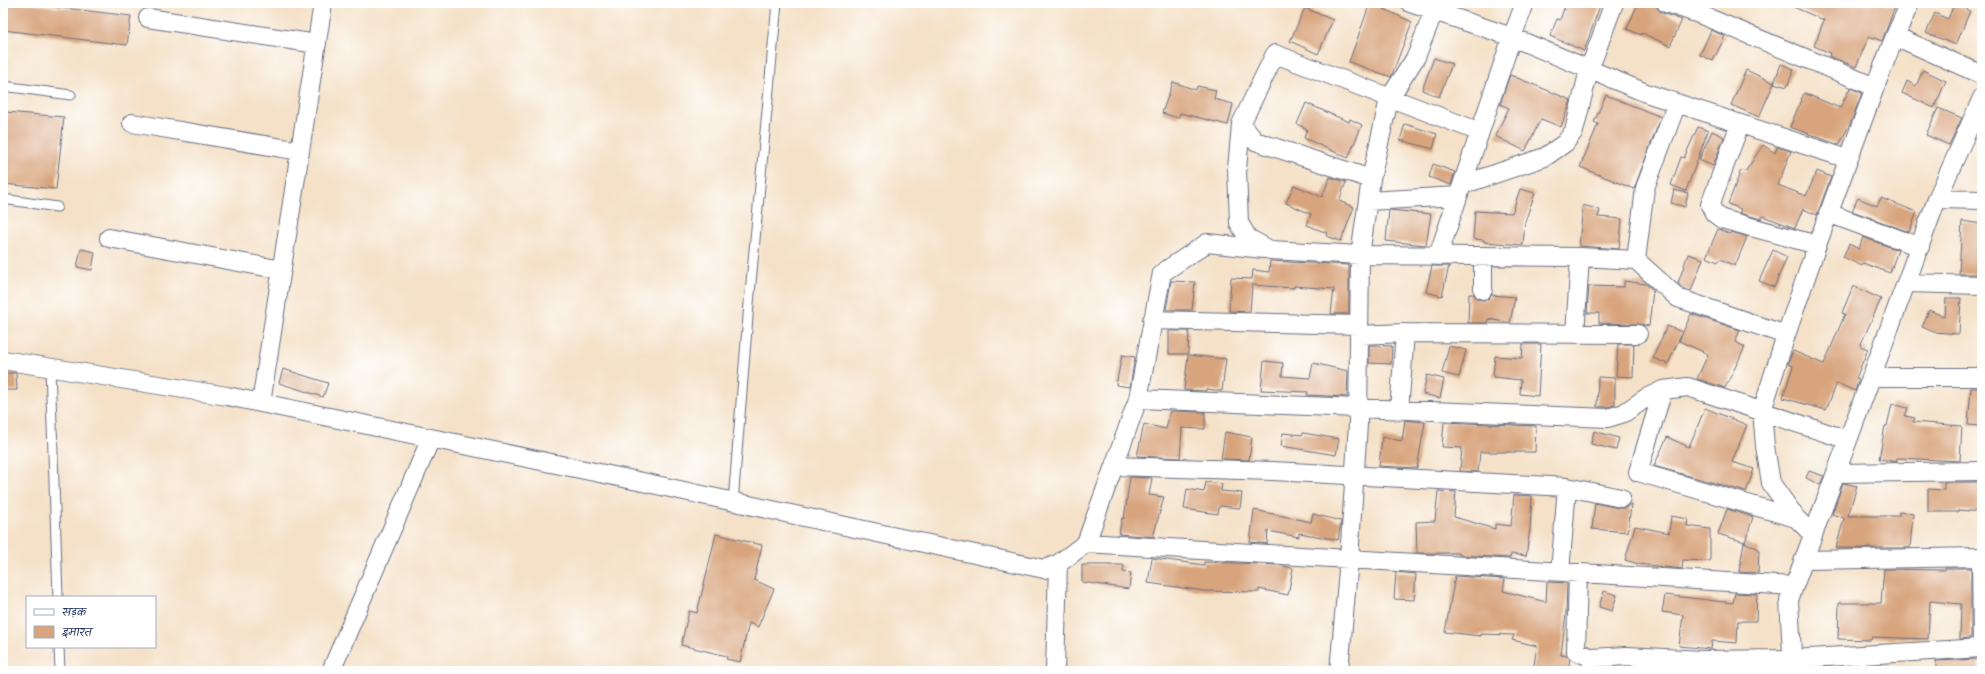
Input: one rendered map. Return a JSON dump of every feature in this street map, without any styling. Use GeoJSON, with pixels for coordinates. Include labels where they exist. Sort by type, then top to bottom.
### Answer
{"type":"FeatureCollection","features":[{"type":"Feature","properties":{"kind":"street"},"geometry":{"type":"LineString","coordinates":[[261,403],[323,3]]}},
{"type":"Feature","properties":{"kind":"street"},"geometry":{"type":"LineString","coordinates":[[1410,3],[1436,7],[1512,37],[1588,70],[1677,103],[1848,160]]}},
{"type":"Feature","properties":{"kind":"street"},"geometry":{"type":"LineString","coordinates":[[1438,256],[1512,37],[1525,3]]}},
{"type":"Feature","properties":{"kind":"street"},"geometry":{"type":"LineString","coordinates":[[1368,201],[1460,191],[1545,157],[1565,144],[1574,131],[1588,70],[1614,3]]}},
{"type":"Feature","properties":{"kind":"street"},"geometry":{"type":"LineString","coordinates":[[1666,3],[1701,9],[1875,86]]}},
{"type":"Feature","properties":{"kind":"street"},"geometry":{"type":"LineString","coordinates":[[1813,535],[1796,518],[1771,483],[1765,446],[1762,411],[1786,335],[1828,213],[1875,86],[1910,3]]}},
{"type":"Feature","properties":{"kind":"street"},"geometry":{"type":"LineString","coordinates":[[1339,671],[1349,559],[1359,410],[1360,255],[1371,179],[1389,99],[1416,57],[1436,7]]}},
{"type":"Feature","properties":{"kind":"street"},"geometry":{"type":"LineString","coordinates":[[148,18],[317,44]]}},
{"type":"Feature","properties":{"kind":"street"},"geometry":{"type":"LineString","coordinates":[[1895,36],[1982,75]]}},
{"type":"Feature","properties":{"kind":"street"},"geometry":{"type":"LineString","coordinates":[[1270,250],[1248,238],[1239,223],[1237,169],[1241,124],[1252,96],[1275,54],[1389,99],[1480,132]]}},
{"type":"Feature","properties":{"kind":"street"},"geometry":{"type":"LineString","coordinates":[[1793,665],[1789,600],[1937,199],[1978,115],[1982,98]]}},
{"type":"Feature","properties":{"kind":"street"},"geometry":{"type":"LineString","coordinates":[[1636,260],[1645,188],[1677,103]]}},
{"type":"Feature","properties":{"kind":"street"},"geometry":{"type":"LineString","coordinates":[[132,123],[300,151]]}},
{"type":"Feature","properties":{"kind":"street"},"geometry":{"type":"LineString","coordinates":[[1241,124],[1255,141],[1371,179]]}},
{"type":"Feature","properties":{"kind":"street"},"geometry":{"type":"LineString","coordinates":[[1740,124],[1710,205],[1714,213],[1722,218],[1817,244]]}},
{"type":"Feature","properties":{"kind":"street"},"geometry":{"type":"LineString","coordinates":[[1937,199],[1982,200]]}},
{"type":"Feature","properties":{"kind":"street"},"geometry":{"type":"LineString","coordinates":[[1828,213],[1920,247]]}},
{"type":"Feature","properties":{"kind":"street"},"geometry":{"type":"LineString","coordinates":[[109,238],[282,270]]}},
{"type":"Feature","properties":{"kind":"street"},"geometry":{"type":"LineString","coordinates":[[3,360],[261,403],[1044,569],[1058,564],[1086,543],[1138,399],[1162,273],[1207,243],[1270,250],[1360,255],[1580,257],[1636,260],[1678,298],[1786,335]]}},
{"type":"Feature","properties":{"kind":"street"},"geometry":{"type":"LineString","coordinates":[[1482,290],[1483,256]]}},
{"type":"Feature","properties":{"kind":"street"},"geometry":{"type":"LineString","coordinates":[[1575,334],[1580,257]]}},
{"type":"Feature","properties":{"kind":"street"},"geometry":{"type":"LineString","coordinates":[[1906,283],[1982,285]]}},
{"type":"Feature","properties":{"kind":"street"},"geometry":{"type":"LineString","coordinates":[[1152,320],[1405,333],[1638,334]]}},
{"type":"Feature","properties":{"kind":"street"},"geometry":{"type":"LineString","coordinates":[[1399,411],[1405,333]]}},
{"type":"Feature","properties":{"kind":"street"},"geometry":{"type":"LineString","coordinates":[[1872,377],[1982,377]]}},
{"type":"Feature","properties":{"kind":"street"},"geometry":{"type":"LineString","coordinates":[[1138,399],[1359,410],[1608,418],[1624,413],[1646,398],[1663,390],[1688,388],[1848,440]]}},
{"type":"Feature","properties":{"kind":"street"},"geometry":{"type":"LineString","coordinates":[[1663,390],[1638,472],[1796,518]]}},
{"type":"Feature","properties":{"kind":"street"},"geometry":{"type":"LineString","coordinates":[[331,671],[431,438]]}},
{"type":"Feature","properties":{"kind":"street"},"geometry":{"type":"LineString","coordinates":[[1114,466],[1355,475],[1567,487],[1621,498]]}},
{"type":"Feature","properties":{"kind":"street"},"geometry":{"type":"LineString","coordinates":[[1836,473],[1982,471]]}},
{"type":"Feature","properties":{"kind":"street"},"geometry":{"type":"LineString","coordinates":[[1560,572],[1567,487]]}},
{"type":"Feature","properties":{"kind":"street"},"geometry":{"type":"LineString","coordinates":[[1086,543],[1794,586]]}},
{"type":"Feature","properties":{"kind":"street"},"geometry":{"type":"LineString","coordinates":[[1578,573],[1576,651],[1592,665],[1628,656],[1702,666],[1793,665],[1982,648],[1982,557],[1804,560]]}},
{"type":"Feature","properties":{"kind":"street"},"geometry":{"type":"LineString","coordinates":[[1055,671],[1058,564]]}},
{"type":"Feature","properties":{"kind":"lane"},"geometry":{"type":"LineString","coordinates":[[733,502],[749,297],[778,3]]}},
{"type":"Feature","properties":{"kind":"lane"},"geometry":{"type":"LineString","coordinates":[[3,86],[70,95]]}},
{"type":"Feature","properties":{"kind":"lane"},"geometry":{"type":"LineString","coordinates":[[3,199],[57,207]]}},
{"type":"Feature","properties":{"kind":"lane"},"geometry":{"type":"LineString","coordinates":[[50,368],[58,596]]}},
{"type":"Feature","properties":{"kind":"lane"},"geometry":{"type":"LineString","coordinates":[[59,648],[60,671]]}},
{"type":"Feature","properties":{"kind":"building"},"geometry":{"type":"Polygon","coordinates":[[[3,3],[21,3],[131,16],[127,45],[3,30],[3,3]]]}},
{"type":"Feature","properties":{"kind":"building"},"geometry":{"type":"Polygon","coordinates":[[[1370,3],[1386,3],[1384,9],[1412,22],[1391,77],[1349,62],[1370,3]]]}},
{"type":"Feature","properties":{"kind":"building"},"geometry":{"type":"Polygon","coordinates":[[[1566,3],[1601,3],[1584,51],[1550,36],[1557,19],[1560,20],[1566,3]]]}},
{"type":"Feature","properties":{"kind":"building"},"geometry":{"type":"Polygon","coordinates":[[[1638,3],[1649,3],[1656,6],[1662,13],[1682,20],[1670,46],[1642,33],[1641,35],[1627,29],[1638,3]]]}},
{"type":"Feature","properties":{"kind":"building"},"geometry":{"type":"Polygon","coordinates":[[[1784,3],[1882,3],[1895,7],[1882,41],[1869,36],[1856,67],[1829,56],[1830,53],[1814,46],[1824,20],[1784,3]]]}},
{"type":"Feature","properties":{"kind":"building"},"geometry":{"type":"Polygon","coordinates":[[[1954,4],[1970,11],[1956,45],[1926,33],[1935,13],[1948,19],[1954,4]]]}},
{"type":"Feature","properties":{"kind":"building"},"geometry":{"type":"Polygon","coordinates":[[[1305,8],[1333,20],[1318,54],[1290,41],[1305,8]]]}},
{"type":"Feature","properties":{"kind":"building"},"geometry":{"type":"Polygon","coordinates":[[[1711,30],[1725,36],[1713,61],[1700,55],[1711,30]]]}},
{"type":"Feature","properties":{"kind":"building"},"geometry":{"type":"Polygon","coordinates":[[[1434,58],[1452,64],[1439,97],[1422,90],[1434,58]]]}},
{"type":"Feature","properties":{"kind":"building"},"geometry":{"type":"Polygon","coordinates":[[[1781,64],[1794,69],[1787,87],[1774,83],[1781,64]]]}},
{"type":"Feature","properties":{"kind":"building"},"geometry":{"type":"Polygon","coordinates":[[[1746,70],[1774,83],[1759,117],[1731,105],[1746,70]]]}},
{"type":"Feature","properties":{"kind":"building"},"geometry":{"type":"Polygon","coordinates":[[[1923,70],[1946,81],[1934,108],[1902,93],[1907,81],[1916,86],[1923,70]]]}},
{"type":"Feature","properties":{"kind":"building"},"geometry":{"type":"Polygon","coordinates":[[[1510,75],[1571,100],[1561,127],[1541,119],[1525,151],[1495,136],[1509,108],[1500,104],[1510,75]]]}},
{"type":"Feature","properties":{"kind":"building"},"geometry":{"type":"Polygon","coordinates":[[[1173,82],[1196,90],[1197,86],[1216,90],[1214,99],[1233,104],[1228,125],[1180,113],[1178,118],[1162,113],[1173,82]]]}},
{"type":"Feature","properties":{"kind":"building"},"geometry":{"type":"Polygon","coordinates":[[[1850,88],[1862,93],[1851,122],[1839,145],[1790,127],[1804,93],[1840,108],[1850,88]]]}},
{"type":"Feature","properties":{"kind":"building"},"geometry":{"type":"Polygon","coordinates":[[[1606,95],[1661,117],[1634,189],[1580,167],[1598,124],[1594,122],[1606,95]]]}},
{"type":"Feature","properties":{"kind":"building"},"geometry":{"type":"Polygon","coordinates":[[[1306,103],[1349,122],[1350,119],[1362,125],[1348,158],[1304,138],[1307,129],[1297,124],[1306,103]]]}},
{"type":"Feature","properties":{"kind":"building"},"geometry":{"type":"Polygon","coordinates":[[[1938,108],[1962,118],[1949,145],[1926,135],[1938,108]]]}},
{"type":"Feature","properties":{"kind":"building"},"geometry":{"type":"Polygon","coordinates":[[[6,112],[64,117],[56,189],[3,184],[3,144],[6,112]]]}},
{"type":"Feature","properties":{"kind":"building"},"geometry":{"type":"Polygon","coordinates":[[[1405,124],[1437,134],[1433,149],[1400,140],[1405,124]]]}},
{"type":"Feature","properties":{"kind":"building"},"geometry":{"type":"Polygon","coordinates":[[[1698,127],[1708,131],[1686,191],[1671,185],[1681,157],[1684,158],[1698,127]]]}},
{"type":"Feature","properties":{"kind":"building"},"geometry":{"type":"Polygon","coordinates":[[[1712,131],[1724,137],[1713,166],[1699,160],[1712,131]]]}},
{"type":"Feature","properties":{"kind":"building"},"geometry":{"type":"Polygon","coordinates":[[[1763,145],[1775,153],[1777,147],[1791,151],[1778,185],[1806,196],[1817,171],[1831,177],[1817,215],[1803,209],[1795,228],[1763,216],[1761,219],[1739,213],[1741,209],[1728,204],[1741,170],[1745,172],[1763,145]]]}},
{"type":"Feature","properties":{"kind":"building"},"geometry":{"type":"Polygon","coordinates":[[[1433,164],[1455,172],[1451,185],[1429,177],[1433,164]]]}},
{"type":"Feature","properties":{"kind":"building"},"geometry":{"type":"Polygon","coordinates":[[[1330,177],[1346,182],[1339,201],[1354,207],[1341,241],[1326,236],[1327,233],[1307,225],[1311,214],[1286,203],[1294,185],[1322,197],[1330,177]]]}},
{"type":"Feature","properties":{"kind":"building"},"geometry":{"type":"Polygon","coordinates":[[[1520,189],[1535,193],[1525,222],[1523,245],[1484,242],[1484,240],[1473,239],[1475,211],[1512,213],[1520,189]]]}},
{"type":"Feature","properties":{"kind":"building"},"geometry":{"type":"Polygon","coordinates":[[[1674,190],[1688,193],[1685,207],[1671,203],[1674,190]]]}},
{"type":"Feature","properties":{"kind":"building"},"geometry":{"type":"Polygon","coordinates":[[[1858,198],[1877,206],[1881,198],[1917,212],[1909,232],[1852,211],[1858,198]]]}},
{"type":"Feature","properties":{"kind":"building"},"geometry":{"type":"Polygon","coordinates":[[[1583,205],[1600,210],[1598,217],[1622,219],[1619,249],[1579,246],[1583,205]]]}},
{"type":"Feature","properties":{"kind":"building"},"geometry":{"type":"Polygon","coordinates":[[[1389,210],[1431,214],[1426,245],[1386,241],[1389,210]]]}},
{"type":"Feature","properties":{"kind":"building"},"geometry":{"type":"Polygon","coordinates":[[[1962,221],[1982,224],[1982,274],[1959,274],[1962,221]]]}},
{"type":"Feature","properties":{"kind":"building"},"geometry":{"type":"Polygon","coordinates":[[[1718,229],[1730,234],[1731,232],[1747,237],[1735,266],[1720,259],[1718,262],[1706,257],[1718,229]]]}},
{"type":"Feature","properties":{"kind":"building"},"geometry":{"type":"Polygon","coordinates":[[[1863,237],[1898,250],[1890,273],[1863,263],[1862,266],[1843,257],[1849,244],[1859,249],[1863,237]]]}},
{"type":"Feature","properties":{"kind":"building"},"geometry":{"type":"Polygon","coordinates":[[[81,249],[95,252],[92,270],[77,267],[81,249]]]}},
{"type":"Feature","properties":{"kind":"building"},"geometry":{"type":"Polygon","coordinates":[[[1773,250],[1787,257],[1774,287],[1759,281],[1773,250]]]}},
{"type":"Feature","properties":{"kind":"building"},"geometry":{"type":"Polygon","coordinates":[[[1688,254],[1703,259],[1691,291],[1683,289],[1678,283],[1688,254]]]}},
{"type":"Feature","properties":{"kind":"building"},"geometry":{"type":"Polygon","coordinates":[[[1270,261],[1349,265],[1349,314],[1331,314],[1334,289],[1294,286],[1294,288],[1252,285],[1250,312],[1229,311],[1231,278],[1252,279],[1253,270],[1269,272],[1270,261]]]}},
{"type":"Feature","properties":{"kind":"building"},"geometry":{"type":"Polygon","coordinates":[[[1432,266],[1449,266],[1442,296],[1426,292],[1432,266]]]}},
{"type":"Feature","properties":{"kind":"building"},"geometry":{"type":"Polygon","coordinates":[[[1171,281],[1195,282],[1192,310],[1166,310],[1171,281]]]}},
{"type":"Feature","properties":{"kind":"building"},"geometry":{"type":"Polygon","coordinates":[[[1624,281],[1646,284],[1653,290],[1649,326],[1638,324],[1599,323],[1599,313],[1587,313],[1589,286],[1624,287],[1624,281]]]}},
{"type":"Feature","properties":{"kind":"building"},"geometry":{"type":"Polygon","coordinates":[[[1853,286],[1881,299],[1860,346],[1868,349],[1856,378],[1859,379],[1855,391],[1837,383],[1826,410],[1783,398],[1793,366],[1788,364],[1793,351],[1824,364],[1845,314],[1842,313],[1853,286]]]}},
{"type":"Feature","properties":{"kind":"building"},"geometry":{"type":"Polygon","coordinates":[[[1469,294],[1474,294],[1477,299],[1483,300],[1488,299],[1492,295],[1515,297],[1510,323],[1488,319],[1487,323],[1468,323],[1469,294]]]}},
{"type":"Feature","properties":{"kind":"building"},"geometry":{"type":"Polygon","coordinates":[[[1946,298],[1961,298],[1959,334],[1934,332],[1922,327],[1929,310],[1945,317],[1946,298]]]}},
{"type":"Feature","properties":{"kind":"building"},"geometry":{"type":"Polygon","coordinates":[[[1691,314],[1740,330],[1735,342],[1745,347],[1725,388],[1697,379],[1708,354],[1679,341],[1691,314]]]}},
{"type":"Feature","properties":{"kind":"building"},"geometry":{"type":"Polygon","coordinates":[[[1667,326],[1682,332],[1668,364],[1653,358],[1667,326]]]}},
{"type":"Feature","properties":{"kind":"building"},"geometry":{"type":"Polygon","coordinates":[[[1169,331],[1189,331],[1188,354],[1169,354],[1169,331]]]}},
{"type":"Feature","properties":{"kind":"building"},"geometry":{"type":"Polygon","coordinates":[[[1523,344],[1541,344],[1538,396],[1520,394],[1521,380],[1493,377],[1495,356],[1522,358],[1523,344]]]}},
{"type":"Feature","properties":{"kind":"building"},"geometry":{"type":"Polygon","coordinates":[[[1618,344],[1634,344],[1633,377],[1616,376],[1618,344]]]}},
{"type":"Feature","properties":{"kind":"building"},"geometry":{"type":"Polygon","coordinates":[[[1369,345],[1392,346],[1391,364],[1369,363],[1369,345]]]}},
{"type":"Feature","properties":{"kind":"building"},"geometry":{"type":"Polygon","coordinates":[[[1449,346],[1466,350],[1459,377],[1442,373],[1449,346]]]}},
{"type":"Feature","properties":{"kind":"building"},"geometry":{"type":"Polygon","coordinates":[[[1122,355],[1135,357],[1130,387],[1116,385],[1122,355]]]}},
{"type":"Feature","properties":{"kind":"building"},"geometry":{"type":"Polygon","coordinates":[[[1188,355],[1226,359],[1222,391],[1206,389],[1206,391],[1184,390],[1188,355]]]}},
{"type":"Feature","properties":{"kind":"building"},"geometry":{"type":"Polygon","coordinates":[[[1264,361],[1283,363],[1282,376],[1310,378],[1313,363],[1348,371],[1347,397],[1307,395],[1308,392],[1261,390],[1264,361]]]}},
{"type":"Feature","properties":{"kind":"building"},"geometry":{"type":"Polygon","coordinates":[[[283,369],[328,383],[323,397],[279,383],[283,369]]]}},
{"type":"Feature","properties":{"kind":"building"},"geometry":{"type":"Polygon","coordinates":[[[3,373],[16,373],[17,390],[3,390],[3,373]]]}},
{"type":"Feature","properties":{"kind":"building"},"geometry":{"type":"Polygon","coordinates":[[[1427,375],[1444,379],[1440,398],[1423,394],[1427,375]]]}},
{"type":"Feature","properties":{"kind":"building"},"geometry":{"type":"Polygon","coordinates":[[[1598,377],[1615,378],[1615,405],[1597,407],[1598,377]]]}},
{"type":"Feature","properties":{"kind":"building"},"geometry":{"type":"Polygon","coordinates":[[[1971,388],[1982,388],[1982,426],[1968,425],[1971,388]]]}},
{"type":"Feature","properties":{"kind":"building"},"geometry":{"type":"Polygon","coordinates":[[[1892,404],[1908,408],[1905,416],[1915,418],[1913,422],[1962,426],[1960,461],[1897,458],[1897,462],[1879,459],[1885,426],[1887,426],[1892,404]]]}},
{"type":"Feature","properties":{"kind":"building"},"geometry":{"type":"Polygon","coordinates":[[[1705,408],[1747,425],[1732,462],[1754,469],[1746,492],[1654,466],[1667,437],[1689,447],[1705,408]]]}},
{"type":"Feature","properties":{"kind":"building"},"geometry":{"type":"Polygon","coordinates":[[[1170,411],[1205,412],[1205,429],[1182,428],[1180,458],[1137,456],[1144,424],[1166,429],[1170,411]]]}},
{"type":"Feature","properties":{"kind":"building"},"geometry":{"type":"Polygon","coordinates":[[[1405,420],[1425,422],[1417,468],[1379,466],[1382,437],[1402,441],[1405,420]]]}},
{"type":"Feature","properties":{"kind":"building"},"geometry":{"type":"Polygon","coordinates":[[[1444,422],[1536,426],[1535,452],[1480,452],[1478,472],[1460,471],[1462,448],[1442,447],[1444,422]]]}},
{"type":"Feature","properties":{"kind":"building"},"geometry":{"type":"Polygon","coordinates":[[[1594,431],[1619,438],[1616,450],[1591,444],[1594,431]]]}},
{"type":"Feature","properties":{"kind":"building"},"geometry":{"type":"Polygon","coordinates":[[[1225,432],[1252,437],[1249,460],[1221,459],[1225,432]]]}},
{"type":"Feature","properties":{"kind":"building"},"geometry":{"type":"Polygon","coordinates":[[[1283,433],[1302,435],[1303,433],[1339,439],[1336,455],[1281,446],[1283,433]]]}},
{"type":"Feature","properties":{"kind":"building"},"geometry":{"type":"Polygon","coordinates":[[[1809,471],[1824,476],[1820,485],[1806,478],[1809,471]]]}},
{"type":"Feature","properties":{"kind":"building"},"geometry":{"type":"Polygon","coordinates":[[[1130,477],[1152,478],[1149,495],[1164,497],[1153,537],[1119,534],[1122,518],[1124,519],[1130,477]]]}},
{"type":"Feature","properties":{"kind":"building"},"geometry":{"type":"Polygon","coordinates":[[[1206,482],[1222,484],[1221,491],[1242,493],[1240,508],[1219,506],[1218,514],[1184,509],[1187,489],[1204,492],[1206,482]]]}},
{"type":"Feature","properties":{"kind":"building"},"geometry":{"type":"Polygon","coordinates":[[[1944,482],[1982,482],[1982,512],[1958,510],[1958,512],[1928,512],[1928,489],[1944,490],[1944,482]]]}},
{"type":"Feature","properties":{"kind":"building"},"geometry":{"type":"Polygon","coordinates":[[[1843,483],[1857,486],[1848,516],[1899,516],[1899,512],[1913,514],[1910,548],[1836,548],[1844,518],[1832,514],[1843,483]]]}},
{"type":"Feature","properties":{"kind":"building"},"geometry":{"type":"Polygon","coordinates":[[[1438,491],[1456,492],[1454,517],[1495,529],[1495,524],[1511,526],[1514,495],[1532,496],[1530,529],[1526,556],[1511,554],[1510,558],[1459,555],[1459,553],[1417,553],[1416,522],[1435,521],[1438,491]]]}},
{"type":"Feature","properties":{"kind":"building"},"geometry":{"type":"Polygon","coordinates":[[[1595,503],[1619,508],[1625,508],[1631,504],[1628,532],[1592,529],[1595,503]]]}},
{"type":"Feature","properties":{"kind":"building"},"geometry":{"type":"Polygon","coordinates":[[[1727,509],[1753,517],[1745,542],[1718,534],[1727,509]]]}},
{"type":"Feature","properties":{"kind":"building"},"geometry":{"type":"Polygon","coordinates":[[[1254,510],[1311,522],[1313,514],[1341,521],[1338,540],[1299,533],[1299,537],[1268,531],[1267,544],[1250,542],[1254,510]]]}},
{"type":"Feature","properties":{"kind":"building"},"geometry":{"type":"Polygon","coordinates":[[[1671,516],[1688,519],[1687,526],[1710,529],[1710,561],[1683,560],[1682,569],[1638,564],[1625,560],[1635,526],[1669,533],[1671,516]]]}},
{"type":"Feature","properties":{"kind":"building"},"geometry":{"type":"Polygon","coordinates":[[[716,534],[762,545],[754,580],[774,589],[758,627],[749,623],[740,662],[726,659],[727,656],[681,645],[689,611],[697,613],[716,534]]]}},
{"type":"Feature","properties":{"kind":"building"},"geometry":{"type":"Polygon","coordinates":[[[1744,542],[1759,549],[1758,573],[1739,572],[1744,542]]]}},
{"type":"Feature","properties":{"kind":"building"},"geometry":{"type":"Polygon","coordinates":[[[1152,558],[1204,565],[1204,562],[1238,563],[1278,565],[1293,568],[1288,595],[1259,589],[1259,592],[1204,591],[1148,583],[1152,558]]]}},
{"type":"Feature","properties":{"kind":"building"},"geometry":{"type":"Polygon","coordinates":[[[1082,565],[1124,565],[1123,572],[1131,573],[1129,589],[1082,582],[1082,565]]]}},
{"type":"Feature","properties":{"kind":"building"},"geometry":{"type":"Polygon","coordinates":[[[1945,568],[1971,568],[1971,638],[1960,639],[1961,604],[1930,601],[1928,639],[1872,637],[1871,640],[1838,639],[1839,603],[1881,603],[1884,569],[1945,570],[1945,568]]]}},
{"type":"Feature","properties":{"kind":"building"},"geometry":{"type":"Polygon","coordinates":[[[1396,572],[1416,574],[1414,600],[1394,599],[1396,572]]]}},
{"type":"Feature","properties":{"kind":"building"},"geometry":{"type":"Polygon","coordinates":[[[1455,576],[1505,579],[1503,591],[1546,602],[1547,582],[1567,583],[1566,613],[1561,655],[1567,656],[1570,659],[1568,671],[1533,671],[1537,646],[1512,640],[1514,635],[1481,634],[1481,636],[1445,632],[1455,576]]]}},
{"type":"Feature","properties":{"kind":"building"},"geometry":{"type":"Polygon","coordinates":[[[1604,591],[1617,595],[1612,611],[1599,607],[1604,591]]]}},
{"type":"Feature","properties":{"kind":"building"},"geometry":{"type":"Polygon","coordinates":[[[1735,593],[1757,594],[1756,621],[1738,621],[1737,643],[1712,641],[1711,649],[1679,646],[1683,615],[1662,612],[1665,595],[1733,603],[1735,593]]]}},
{"type":"Feature","properties":{"kind":"building"},"geometry":{"type":"Polygon","coordinates":[[[1979,659],[1979,671],[1936,671],[1936,661],[1979,659]]]}}]}
